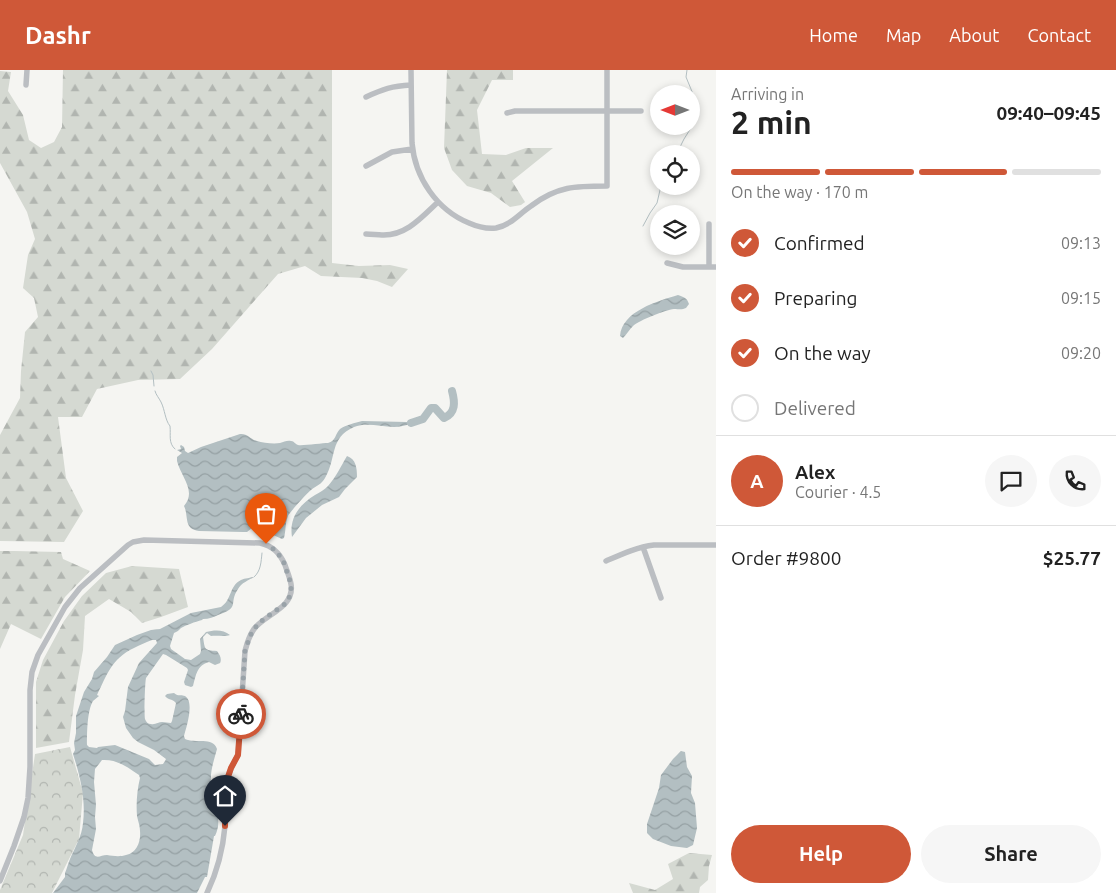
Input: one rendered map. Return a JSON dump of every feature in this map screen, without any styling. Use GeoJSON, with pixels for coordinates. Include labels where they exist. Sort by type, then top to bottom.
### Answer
{"type":"FeatureCollection","features":[{"type":"Feature","properties":{"kind":"street"},"geometry":{"type":"LineString","coordinates":[[26,85],[27,70]]}},
{"type":"Feature","properties":{"kind":"street"},"geometry":{"type":"LineString","coordinates":[[411,70],[412,149],[420,174],[429,192],[458,218],[478,227],[495,228],[508,224],[541,198],[563,188],[584,185],[608,186],[607,70]]}},
{"type":"Feature","properties":{"kind":"street"},"geometry":{"type":"LineString","coordinates":[[366,97],[393,86],[411,85]]}},
{"type":"Feature","properties":{"kind":"street"},"geometry":{"type":"LineString","coordinates":[[507,113],[515,111],[641,111]]}},
{"type":"Feature","properties":{"kind":"street"},"geometry":{"type":"LineString","coordinates":[[366,166],[392,152],[412,149]]}},
{"type":"Feature","properties":{"kind":"street"},"geometry":{"type":"LineString","coordinates":[[366,234],[384,235],[399,233],[411,226],[438,202]]}},
{"type":"Feature","properties":{"kind":"street"},"geometry":{"type":"LineString","coordinates":[[667,263],[683,267],[713,267],[709,224]]}},
{"type":"Feature","properties":{"kind":"street"},"geometry":{"type":"LineString","coordinates":[[0,881],[24,817],[28,798],[32,672],[38,655],[65,607],[80,588],[133,542],[144,540],[266,544],[279,554],[288,572],[291,592],[285,604],[260,622],[247,642],[238,755],[225,786],[225,826],[216,871],[207,893]]}},
{"type":"Feature","properties":{"kind":"street"},"geometry":{"type":"LineString","coordinates":[[606,561],[638,548],[654,545],[716,545]]}},
{"type":"Feature","properties":{"kind":"street"},"geometry":{"type":"LineString","coordinates":[[643,547],[661,598]]}},
{"type":"Feature","properties":{"kind":"green space"},"geometry":{"type":"Polygon","coordinates":[[[63,70],[332,70],[332,263],[359,266],[390,265],[408,269],[392,287],[362,278],[321,276],[305,266],[278,274],[212,349],[180,379],[138,380],[97,389],[82,417],[58,417],[66,478],[83,511],[64,542],[0,541],[0,435],[20,398],[25,332],[38,317],[34,298],[23,288],[28,255],[35,239],[27,212],[0,163],[0,71],[11,72],[8,91],[23,115],[29,140],[41,148],[54,142],[62,127],[63,70]]]}},
{"type":"Feature","properties":{"kind":"green space"},"geometry":{"type":"Polygon","coordinates":[[[447,70],[513,70],[513,80],[492,80],[477,110],[482,154],[506,155],[526,148],[553,148],[512,181],[525,202],[521,205],[510,207],[491,193],[467,186],[452,170],[444,148],[447,70]]]}},
{"type":"Feature","properties":{"kind":"green space"},"geometry":{"type":"Polygon","coordinates":[[[0,551],[61,552],[63,559],[90,571],[65,597],[41,639],[11,624],[0,649],[0,551]]]}},
{"type":"Feature","properties":{"kind":"green space"},"geometry":{"type":"Polygon","coordinates":[[[132,566],[179,569],[188,607],[142,623],[131,612],[109,599],[85,616],[83,650],[69,742],[36,748],[36,682],[43,660],[64,621],[82,596],[106,573],[132,566]]]}},
{"type":"Feature","properties":{"kind":"green space"},"geometry":{"type":"Polygon","coordinates":[[[70,747],[83,793],[79,839],[52,893],[0,893],[23,835],[35,754],[70,747]]]}},
{"type":"Feature","properties":{"kind":"green space"},"geometry":{"type":"Polygon","coordinates":[[[689,853],[712,855],[708,880],[700,887],[699,893],[633,893],[629,883],[655,890],[673,879],[668,864],[689,853]]]}},
{"type":"Feature","properties":{"kind":"water"},"geometry":{"type":"Polygon","coordinates":[[[678,295],[687,300],[689,304],[686,308],[670,310],[641,321],[633,326],[623,338],[620,336],[622,327],[627,320],[642,308],[678,295]]]}},
{"type":"Feature","properties":{"kind":"water"},"geometry":{"type":"Polygon","coordinates":[[[362,421],[411,423],[397,427],[361,425],[346,432],[337,443],[329,471],[324,480],[306,494],[288,516],[284,538],[282,539],[271,534],[256,533],[252,528],[247,532],[199,531],[191,528],[187,522],[184,506],[188,500],[189,489],[177,461],[177,457],[182,453],[177,450],[181,449],[181,445],[188,453],[240,434],[268,443],[292,441],[300,445],[328,443],[334,439],[340,429],[362,421]]]}},
{"type":"Feature","properties":{"kind":"water"},"geometry":{"type":"Polygon","coordinates":[[[347,456],[354,462],[357,477],[339,497],[322,505],[306,518],[292,537],[292,524],[296,513],[304,503],[328,486],[347,456]]]}},
{"type":"Feature","properties":{"kind":"water"},"geometry":{"type":"Polygon","coordinates":[[[254,577],[239,587],[235,594],[233,605],[229,610],[185,626],[174,633],[170,646],[171,649],[185,659],[191,660],[200,654],[200,639],[206,632],[218,630],[227,633],[230,635],[211,636],[207,633],[203,637],[206,648],[218,652],[221,658],[220,663],[215,665],[209,662],[202,665],[191,687],[185,685],[184,682],[187,668],[163,654],[146,678],[145,720],[147,723],[171,723],[176,703],[165,696],[174,693],[185,696],[188,699],[190,709],[185,739],[208,741],[215,745],[217,749],[212,766],[211,779],[218,823],[207,877],[205,877],[197,893],[53,893],[65,877],[82,828],[84,814],[83,796],[73,754],[75,750],[76,716],[84,692],[94,672],[115,645],[151,630],[160,629],[191,613],[221,607],[227,601],[237,583],[243,579],[254,577]],[[156,640],[126,652],[115,662],[107,674],[97,695],[99,696],[91,705],[87,745],[97,748],[115,745],[149,759],[155,765],[163,764],[166,759],[133,738],[126,728],[123,717],[128,687],[139,663],[157,643],[156,640]],[[102,760],[95,769],[96,829],[92,850],[98,857],[107,855],[124,856],[136,849],[140,839],[137,816],[137,792],[140,778],[139,775],[122,764],[102,760]]]}},
{"type":"Feature","properties":{"kind":"water"},"geometry":{"type":"Polygon","coordinates":[[[681,751],[685,752],[687,767],[692,776],[691,793],[695,803],[697,828],[693,845],[687,848],[671,846],[653,839],[647,833],[647,824],[659,788],[661,775],[681,751]]]}},
{"type":"Feature","properties":{"kind":"waterway"},"geometry":{"type":"LineString","coordinates":[[681,145],[696,120],[693,94],[686,77],[687,70]]}},
{"type":"Feature","properties":{"kind":"waterway"},"geometry":{"type":"LineString","coordinates":[[643,226],[657,203],[659,195]]}},
{"type":"Feature","properties":{"kind":"waterway"},"geometry":{"type":"LineString","coordinates":[[151,371],[154,386]]}},
{"type":"Feature","properties":{"kind":"waterway"},"geometry":{"type":"LineString","coordinates":[[155,391],[170,426],[171,441],[175,449]]}},
{"type":"Feature","properties":{"kind":"waterway"},"geometry":{"type":"LineString","coordinates":[[411,423],[423,419],[431,408],[435,408],[444,418],[448,416],[454,407],[452,391]]}},
{"type":"Feature","properties":{"kind":"waterway"},"geometry":{"type":"LineString","coordinates":[[254,577],[259,569],[262,553]]}},
{"type":"Feature","properties":{"kind":"way so far"},"geometry":{"type":"LineString","coordinates":[[241,714],[247,642],[260,622],[285,604],[291,592],[291,584],[283,560],[271,546],[266,544]]}},
{"type":"Feature","properties":{"kind":"route"},"geometry":{"type":"LineString","coordinates":[[225,826],[225,786],[238,755],[241,714]]}}]}
